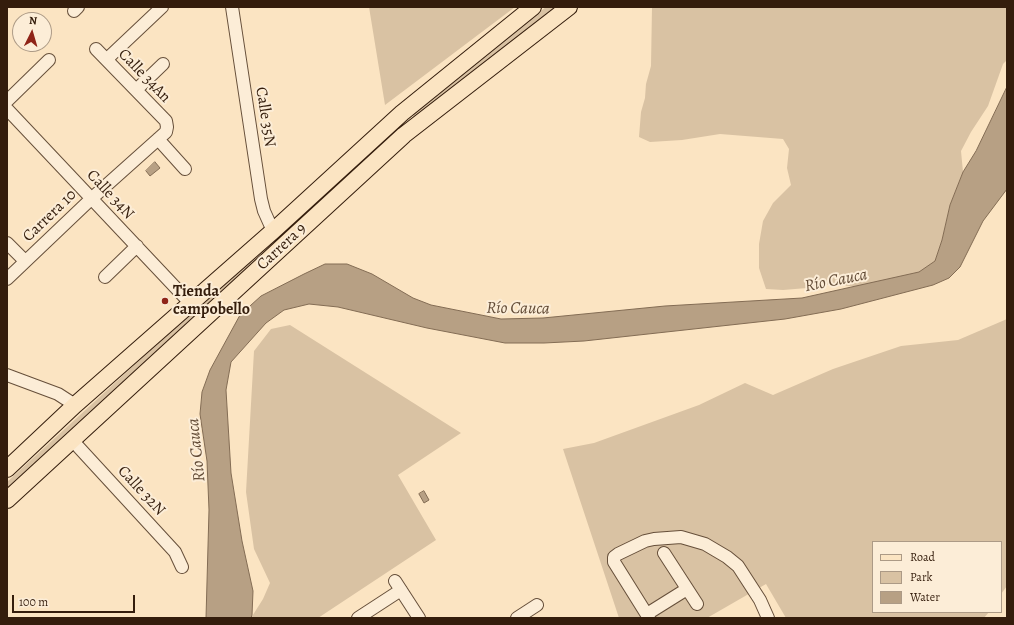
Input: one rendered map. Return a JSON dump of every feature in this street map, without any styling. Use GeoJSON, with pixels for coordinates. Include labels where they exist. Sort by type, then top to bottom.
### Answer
{"type":"FeatureCollection","features":[{"type":"Feature","properties":{"kind":"main road","name":"Carrera 9"},"geometry":{"type":"LineString","coordinates":[[7,469],[75,405],[191,304],[402,112],[533,7]]}},
{"type":"Feature","properties":{"kind":"main road","name":"Carrera 9"},"geometry":{"type":"LineString","coordinates":[[7,500],[404,135],[569,7]]}},
{"type":"Feature","properties":{"kind":"main road"},"geometry":{"type":"LineString","coordinates":[[402,112],[406,116],[407,120],[404,135]]}},
{"type":"Feature","properties":{"kind":"street"},"geometry":{"type":"LineString","coordinates":[[106,59],[162,7]]}},
{"type":"Feature","properties":{"kind":"street","name":"Calle 35N"},"geometry":{"type":"LineString","coordinates":[[232,7],[261,199],[273,230]]}},
{"type":"Feature","properties":{"kind":"street","name":"Calle 34An"},"geometry":{"type":"LineString","coordinates":[[96,49],[166,121],[167,127]]}},
{"type":"Feature","properties":{"kind":"street"},"geometry":{"type":"LineString","coordinates":[[7,101],[49,60]]}},
{"type":"Feature","properties":{"kind":"street"},"geometry":{"type":"LineString","coordinates":[[136,90],[163,64]]}},
{"type":"Feature","properties":{"kind":"street","name":"Calle 34N"},"geometry":{"type":"LineString","coordinates":[[7,108],[191,304]]}},
{"type":"Feature","properties":{"kind":"street","name":"Carrera 10"},"geometry":{"type":"LineString","coordinates":[[7,279],[91,199],[166,132],[167,127]]}},
{"type":"Feature","properties":{"kind":"street"},"geometry":{"type":"LineString","coordinates":[[158,139],[186,169]]}},
{"type":"Feature","properties":{"kind":"street"},"geometry":{"type":"LineString","coordinates":[[7,243],[25,262]]}},
{"type":"Feature","properties":{"kind":"street"},"geometry":{"type":"LineString","coordinates":[[105,277],[137,246]]}},
{"type":"Feature","properties":{"kind":"street"},"geometry":{"type":"LineString","coordinates":[[7,375],[58,394],[75,405]]}},
{"type":"Feature","properties":{"kind":"street","name":"Calle 32N"},"geometry":{"type":"LineString","coordinates":[[72,440],[176,552],[182,567]]}},
{"type":"Feature","properties":{"kind":"street"},"geometry":{"type":"LineString","coordinates":[[687,589],[648,616],[619,572],[614,562],[614,557],[645,541],[667,537],[681,537],[705,544],[727,557],[738,566],[760,600],[768,618]]}},
{"type":"Feature","properties":{"kind":"street"},"geometry":{"type":"LineString","coordinates":[[664,553],[697,604]]}},
{"type":"Feature","properties":{"kind":"street"},"geometry":{"type":"LineString","coordinates":[[358,618],[398,586],[419,618]]}},
{"type":"Feature","properties":{"kind":"street"},"geometry":{"type":"LineString","coordinates":[[517,618],[537,605]]}},
{"type":"Feature","properties":{"kind":"green space"},"geometry":{"type":"Polygon","coordinates":[[[369,7],[515,7],[385,105],[369,7]]]}},
{"type":"Feature","properties":{"kind":"green space"},"geometry":{"type":"Polygon","coordinates":[[[546,7],[562,7],[415,120],[413,114],[494,47],[546,7]]]}},
{"type":"Feature","properties":{"kind":"green space"},"geometry":{"type":"Polygon","coordinates":[[[652,7],[1007,7],[1007,60],[1003,64],[988,106],[971,132],[961,151],[963,172],[950,205],[942,240],[935,261],[920,272],[858,287],[831,284],[783,290],[766,289],[759,268],[759,244],[763,221],[773,203],[791,185],[787,168],[789,149],[783,139],[720,134],[682,140],[650,142],[639,137],[641,112],[651,66],[652,7]]]}},
{"type":"Feature","properties":{"kind":"green space"},"geometry":{"type":"Polygon","coordinates":[[[400,121],[400,129],[7,490],[7,482],[400,121]]]}},
{"type":"Feature","properties":{"kind":"green space"},"geometry":{"type":"Polygon","coordinates":[[[1007,319],[1007,586],[1002,593],[1002,541],[872,541],[872,613],[988,613],[984,618],[786,618],[766,584],[707,618],[619,618],[563,449],[594,443],[699,405],[745,383],[773,395],[833,369],[901,346],[958,340],[1007,319]]]}},
{"type":"Feature","properties":{"kind":"green space"},"geometry":{"type":"Polygon","coordinates":[[[290,325],[461,433],[398,475],[436,540],[318,618],[251,618],[263,599],[270,583],[254,549],[246,492],[254,351],[271,329],[290,325]]]}},
{"type":"Feature","properties":{"kind":"water","name":"Río Cauca"},"geometry":{"type":"Polygon","coordinates":[[[1007,87],[1007,189],[983,221],[960,267],[949,278],[933,285],[841,309],[785,319],[584,341],[544,343],[505,343],[427,328],[338,307],[309,304],[284,310],[266,323],[231,362],[226,390],[231,473],[242,541],[253,591],[252,615],[251,618],[206,618],[209,510],[207,461],[200,414],[202,392],[210,370],[240,315],[261,296],[325,264],[347,264],[372,274],[413,298],[431,305],[501,319],[543,318],[665,306],[802,298],[919,272],[935,261],[942,240],[950,205],[963,172],[976,151],[1007,87]]]}},
{"type":"Feature","properties":{"kind":"water"},"geometry":{"type":"Polygon","coordinates":[[[155,162],[160,168],[150,176],[146,171],[155,162]]]}},
{"type":"Feature","properties":{"kind":"water"},"geometry":{"type":"Polygon","coordinates":[[[424,491],[429,500],[424,503],[419,494],[424,491]]]}},
{"type":"Feature","properties":{"kind":"place","name":"Tienda campobello"},"geometry":{"type":"Point","coordinates":[165,301]}}]}
